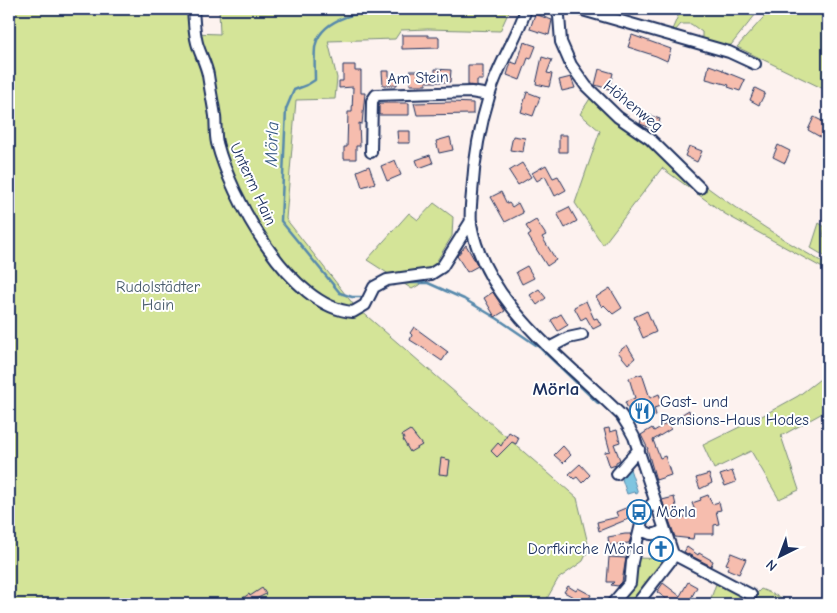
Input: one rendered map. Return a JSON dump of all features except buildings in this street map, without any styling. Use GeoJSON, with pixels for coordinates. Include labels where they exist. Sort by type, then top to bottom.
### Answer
{"type":"FeatureCollection","features":[{"type":"Feature","properties":{"kind":"street","name":"Unterm Hain"},"geometry":{"type":"LineString","coordinates":[[193,9],[196,42],[207,73],[217,142],[227,172],[258,234],[269,251],[293,280],[311,295],[325,304],[345,312],[353,312],[365,305],[374,287],[387,280],[432,274],[442,266],[471,222]]}},
{"type":"Feature","properties":{"kind":"street"},"geometry":{"type":"LineString","coordinates":[[526,9],[489,95],[475,164],[471,222],[481,256],[503,295],[528,326],[620,415],[628,426],[639,449],[673,554],[671,560],[637,604]]}},
{"type":"Feature","properties":{"kind":"street","name":"Höhenweg"},"geometry":{"type":"LineString","coordinates":[[556,9],[559,16],[561,42],[571,65],[586,86],[618,117],[650,139],[700,188]]}},
{"type":"Feature","properties":{"kind":"street"},"geometry":{"type":"LineString","coordinates":[[579,9],[730,52],[754,64]]}},
{"type":"Feature","properties":{"kind":"street","name":"Am Stein"},"geometry":{"type":"LineString","coordinates":[[371,152],[372,101],[376,95],[472,92],[489,95]]}},
{"type":"Feature","properties":{"kind":"street"},"geometry":{"type":"LineString","coordinates":[[550,348],[568,338],[582,335]]}},
{"type":"Feature","properties":{"kind":"street"},"geometry":{"type":"LineString","coordinates":[[617,474],[639,449]]}},
{"type":"Feature","properties":{"kind":"street"},"geometry":{"type":"LineString","coordinates":[[612,604],[630,583],[632,562],[646,510],[655,501]]}},
{"type":"Feature","properties":{"kind":"street"},"geometry":{"type":"LineString","coordinates":[[641,528],[651,534],[656,534],[664,529]]}},
{"type":"Feature","properties":{"kind":"street"},"geometry":{"type":"LineString","coordinates":[[673,554],[751,595]]}},
{"type":"Feature","properties":{"kind":"green space","name":"Rudolstädter Hain"},"geometry":{"type":"Polygon","coordinates":[[[9,9],[190,9],[193,33],[220,34],[219,9],[510,9],[500,31],[401,30],[395,39],[328,41],[337,78],[335,99],[296,100],[286,219],[353,304],[577,498],[589,548],[583,561],[558,579],[544,604],[9,604],[9,9]]]}},
{"type":"Feature","properties":{"kind":"green space"},"geometry":{"type":"Polygon","coordinates":[[[681,9],[760,9],[731,45],[724,46],[702,40],[702,32],[691,24],[681,24],[675,31],[671,32],[681,9]]]}},
{"type":"Feature","properties":{"kind":"green space"},"geometry":{"type":"Polygon","coordinates":[[[771,9],[828,9],[828,91],[737,47],[771,9]]]}},
{"type":"Feature","properties":{"kind":"green space"},"geometry":{"type":"Polygon","coordinates":[[[591,97],[677,165],[735,207],[765,228],[828,265],[828,271],[725,214],[662,168],[603,245],[575,203],[600,131],[580,114],[591,97]]]}},
{"type":"Feature","properties":{"kind":"green space"},"geometry":{"type":"Polygon","coordinates":[[[434,203],[453,217],[452,236],[424,282],[412,289],[367,260],[409,213],[418,220],[434,203]]]}},
{"type":"Feature","properties":{"kind":"green space"},"geometry":{"type":"Polygon","coordinates":[[[819,223],[825,227],[823,236],[828,239],[828,258],[811,248],[819,223]]]}},
{"type":"Feature","properties":{"kind":"green space"},"geometry":{"type":"Polygon","coordinates":[[[828,373],[828,410],[781,436],[799,490],[779,499],[751,451],[714,469],[703,445],[798,396],[828,373]]]}},
{"type":"Feature","properties":{"kind":"green space"},"geometry":{"type":"Polygon","coordinates":[[[637,558],[667,559],[634,604],[618,604],[637,558]]]}},
{"type":"Feature","properties":{"kind":"green space"},"geometry":{"type":"Polygon","coordinates":[[[718,578],[753,597],[761,589],[789,601],[788,604],[709,604],[718,578]]]}},
{"type":"Feature","properties":{"kind":"water"},"geometry":{"type":"Polygon","coordinates":[[[630,469],[638,493],[636,494],[634,492],[627,494],[620,473],[630,469]]]}},
{"type":"Feature","properties":{"kind":"waterway","name":"Mörla"},"geometry":{"type":"LineString","coordinates":[[361,297],[352,297],[340,293],[281,221],[286,109],[294,90],[315,80],[315,48],[318,38],[324,30],[331,24],[350,15],[379,9]]}},
{"type":"Feature","properties":{"kind":"waterway","name":"Mörla"},"geometry":{"type":"LineString","coordinates":[[403,283],[428,283],[464,299],[498,319],[539,347],[599,404]]}},
{"type":"Feature","properties":{"kind":"place","name":"Gast- und Pensions-Haus Hodes"},"geometry":{"type":"Point","coordinates":[642,411]}},
{"type":"Feature","properties":{"kind":"place","name":"Mörla"},"geometry":{"type":"Point","coordinates":[639,512]}},
{"type":"Feature","properties":{"kind":"place","name":"Dorfkirche Mörla"},"geometry":{"type":"Point","coordinates":[661,549]}},
{"type":"Feature","properties":{"kind":"district","name":"Mörla"},"geometry":{"type":"Point","coordinates":[556,389]}}]}
